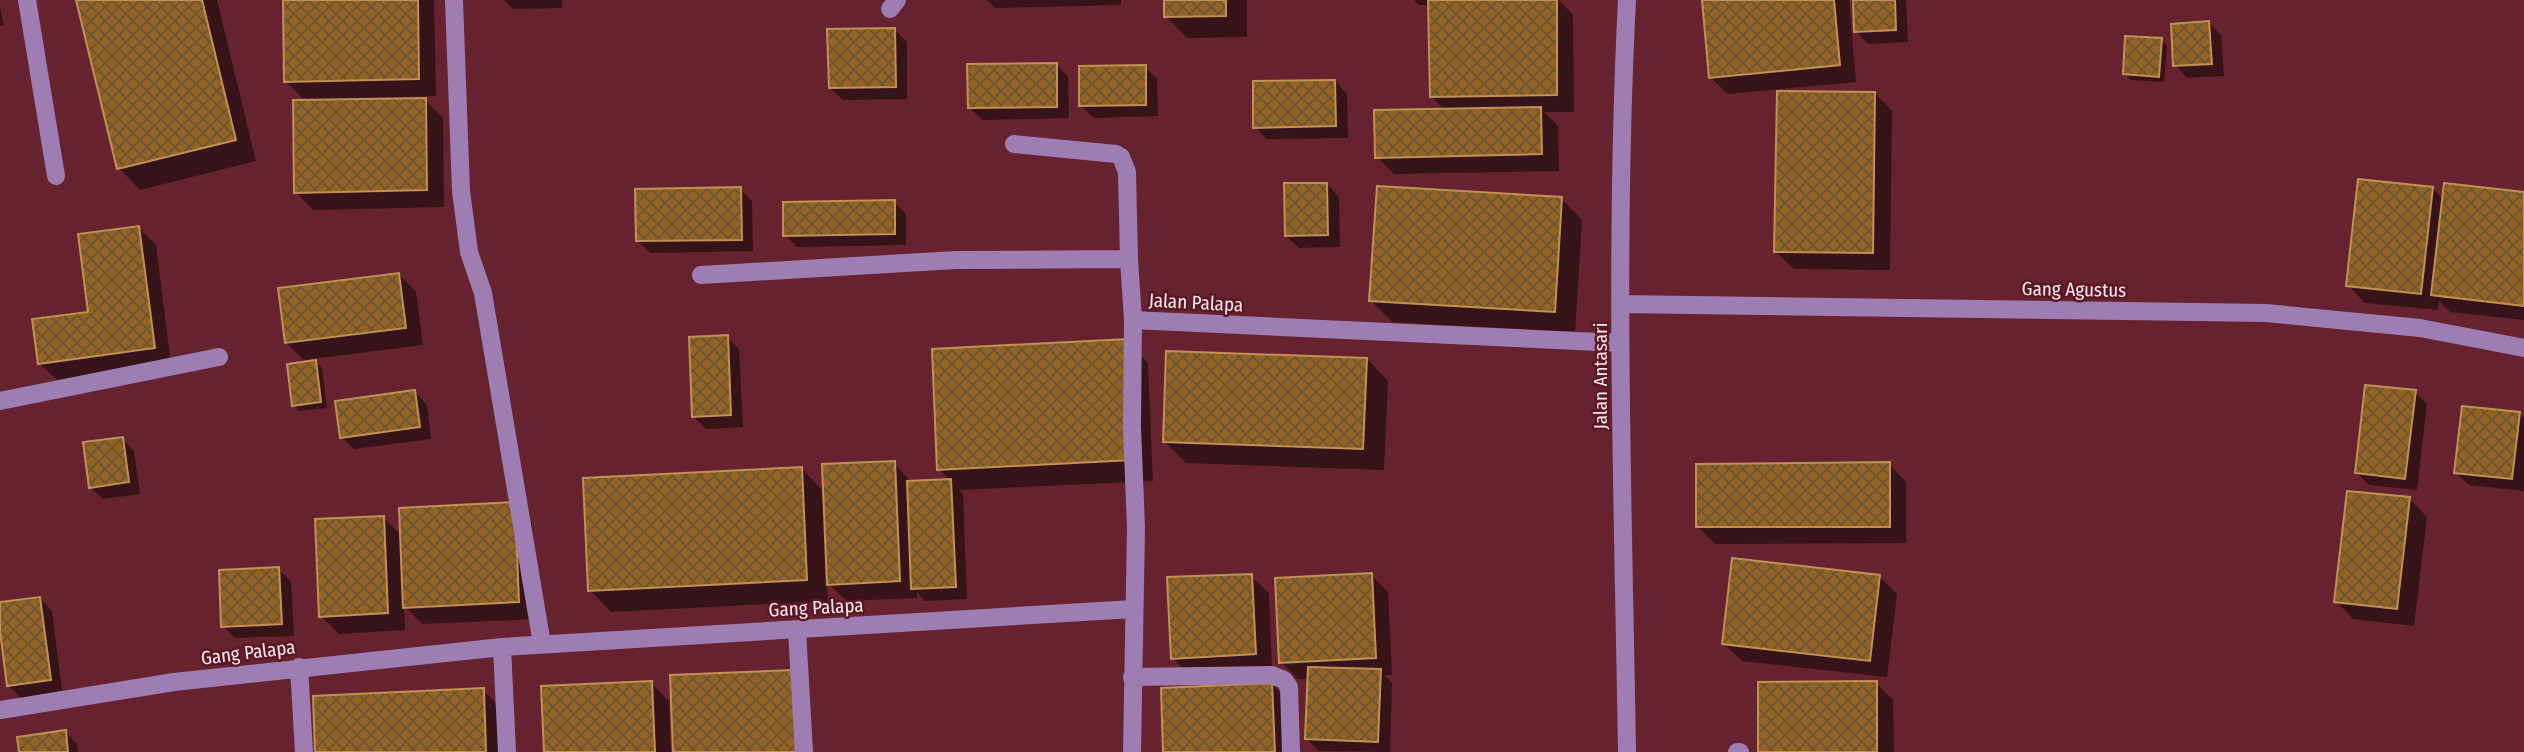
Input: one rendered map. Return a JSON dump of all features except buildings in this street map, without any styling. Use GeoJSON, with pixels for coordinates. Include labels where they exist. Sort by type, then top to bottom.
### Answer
{"type":"FeatureCollection","features":[{"type":"Feature","properties":{"kind":"street"},"geometry":{"type":"LineString","coordinates":[[27,0],[57,176]]}},
{"type":"Feature","properties":{"kind":"street"},"geometry":{"type":"LineString","coordinates":[[454,0],[461,191],[466,234],[469,252],[483,293],[542,644]]}},
{"type":"Feature","properties":{"kind":"street","name":"Jalan Antasari"},"geometry":{"type":"LineString","coordinates":[[1627,752],[1620,343],[1624,68],[1628,0]]}},
{"type":"Feature","properties":{"kind":"street","name":"Jalan Palapa"},"geometry":{"type":"LineString","coordinates":[[1014,144],[1116,154],[1121,157],[1127,172],[1133,320],[1620,343]]}},
{"type":"Feature","properties":{"kind":"street"},"geometry":{"type":"LineString","coordinates":[[701,275],[956,260],[1129,259]]}},
{"type":"Feature","properties":{"kind":"street","name":"Gang Agustus"},"geometry":{"type":"LineString","coordinates":[[1621,304],[2266,313],[2420,328],[2524,348]]}},
{"type":"Feature","properties":{"kind":"street"},"geometry":{"type":"LineString","coordinates":[[1132,752],[1136,528],[1132,427],[1133,320]]}},
{"type":"Feature","properties":{"kind":"street"},"geometry":{"type":"LineString","coordinates":[[0,401],[219,357]]}},
{"type":"Feature","properties":{"kind":"street","name":"Gang Palapa"},"geometry":{"type":"LineString","coordinates":[[0,710],[174,682],[502,647],[1133,609]]}},
{"type":"Feature","properties":{"kind":"street"},"geometry":{"type":"LineString","coordinates":[[797,629],[804,752]]}},
{"type":"Feature","properties":{"kind":"street"},"geometry":{"type":"LineString","coordinates":[[502,647],[507,752]]}},
{"type":"Feature","properties":{"kind":"street"},"geometry":{"type":"LineString","coordinates":[[299,667],[304,752]]}},
{"type":"Feature","properties":{"kind":"street"},"geometry":{"type":"LineString","coordinates":[[1132,677],[1272,675],[1284,680],[1289,687],[1291,752]]}}]}
